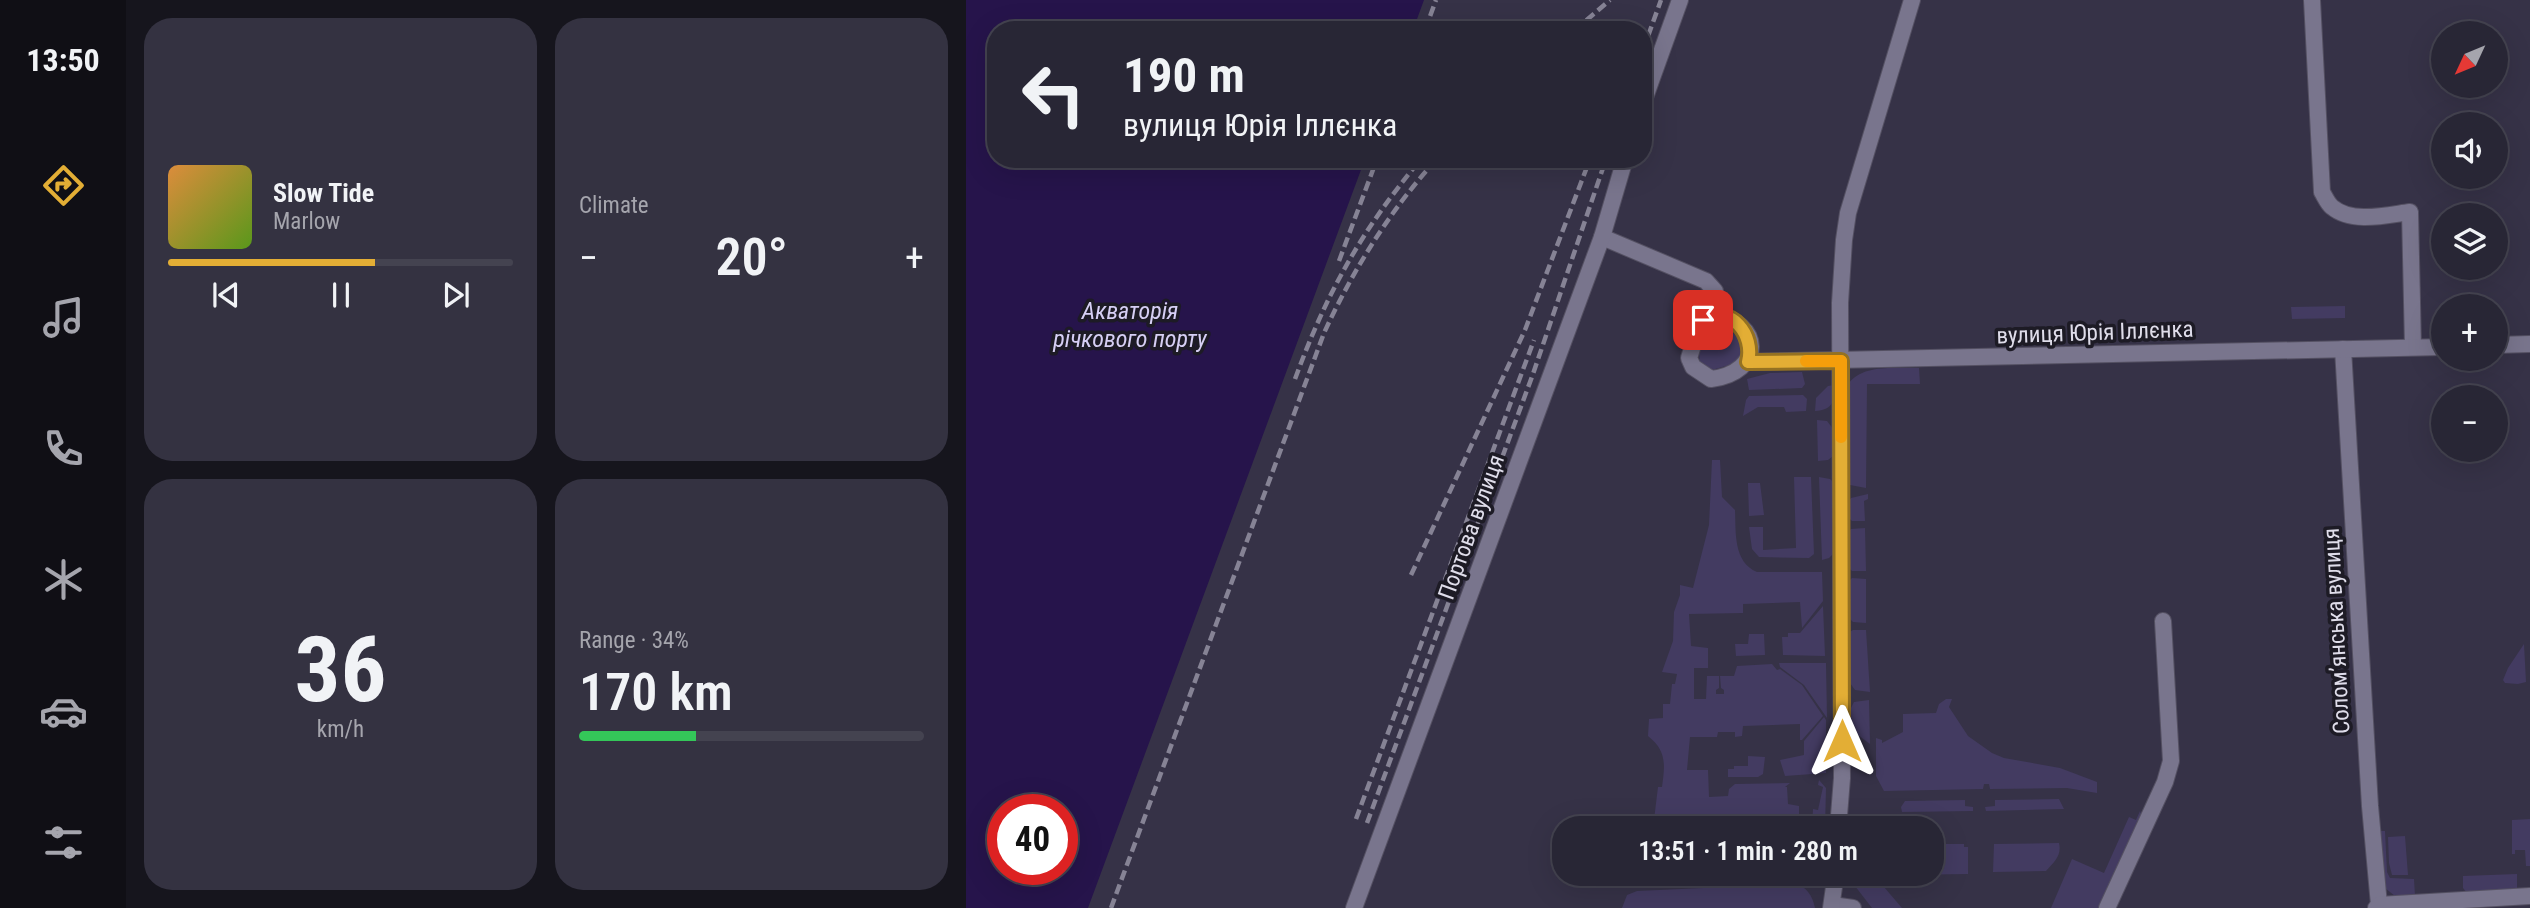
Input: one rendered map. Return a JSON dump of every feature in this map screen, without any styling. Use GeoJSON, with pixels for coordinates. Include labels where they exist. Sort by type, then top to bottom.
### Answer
{"type":"FeatureCollection","features":[{"type":"Feature","properties":{"kind":"street"},"geometry":{"type":"LineString","coordinates":[[1652,78],[1680,0]]}},
{"type":"Feature","properties":{"kind":"street"},"geometry":{"type":"LineString","coordinates":[[1839,816],[1842,778],[1840,303],[1844,240],[1848,213],[1913,0]]}},
{"type":"Feature","properties":{"kind":"street"},"geometry":{"type":"LineString","coordinates":[[2312,0],[2322,192],[2331,206],[2348,215],[2372,217],[2410,212],[2413,348]]}},
{"type":"Feature","properties":{"kind":"street","name":"Портова вулиця"},"geometry":{"type":"LineString","coordinates":[[1354,908],[1602,237],[1622,168]]}},
{"type":"Feature","properties":{"kind":"street"},"geometry":{"type":"LineString","coordinates":[[1602,237],[1706,281],[1715,291],[1712,315],[1732,319],[1746,332],[1751,352],[1748,362]]}},
{"type":"Feature","properties":{"kind":"street","name":"вулиця Юрія Іллєнка"},"geometry":{"type":"LineString","coordinates":[[1712,315],[1700,323],[1689,358],[1693,367],[1711,379],[1732,374],[1748,362],[2431,347]]}},
{"type":"Feature","properties":{"kind":"street"},"geometry":{"type":"LineString","coordinates":[[2508,345],[2530,344]]}},
{"type":"Feature","properties":{"kind":"street","name":"Соломʼянська вулиця"},"geometry":{"type":"LineString","coordinates":[[2343,349],[2377,907]]}},
{"type":"Feature","properties":{"kind":"street"},"geometry":{"type":"LineString","coordinates":[[2106,908],[2165,782],[2171,761],[2163,621]]}},
{"type":"Feature","properties":{"kind":"street"},"geometry":{"type":"LineString","coordinates":[[1834,886],[1831,907],[1853,908]]}},
{"type":"Feature","properties":{"kind":"street"},"geometry":{"type":"LineString","coordinates":[[2377,907],[2530,896]]}},
{"type":"Feature","properties":{"kind":"shaded area"},"geometry":{"type":"Polygon","coordinates":[[[2345,306],[2345,318],[2292,319],[2291,307],[2345,306]]]}},
{"type":"Feature","properties":{"kind":"shaded area"},"geometry":{"type":"Polygon","coordinates":[[[1718,324],[1735,335],[1739,340],[1741,352],[1733,364],[1712,370],[1700,364],[1699,354],[1709,328],[1718,324]]]}},
{"type":"Feature","properties":{"kind":"shaded area"},"geometry":{"type":"Polygon","coordinates":[[[1919,368],[1920,384],[1867,384],[1866,488],[1850,485],[1847,480],[1848,384],[1855,377],[1871,370],[1919,368]]]}},
{"type":"Feature","properties":{"kind":"shaded area"},"geometry":{"type":"Polygon","coordinates":[[[1802,372],[1805,384],[1802,388],[1749,390],[1747,379],[1770,373],[1802,372]]]}},
{"type":"Feature","properties":{"kind":"shaded area"},"geometry":{"type":"Polygon","coordinates":[[[1834,385],[1832,404],[1826,409],[1815,411],[1816,398],[1828,386],[1834,385]]]}},
{"type":"Feature","properties":{"kind":"shaded area"},"geometry":{"type":"Polygon","coordinates":[[[1803,395],[1807,399],[1806,411],[1786,412],[1784,407],[1758,407],[1743,416],[1749,396],[1803,395]]]}},
{"type":"Feature","properties":{"kind":"shaded area"},"geometry":{"type":"Polygon","coordinates":[[[1817,420],[1827,421],[1834,430],[1833,456],[1828,460],[1818,461],[1817,420]]]}},
{"type":"Feature","properties":{"kind":"shaded area"},"geometry":{"type":"Polygon","coordinates":[[[1712,460],[1720,460],[1722,497],[1735,510],[1737,546],[1749,567],[1757,572],[1822,572],[1823,601],[1802,628],[1800,602],[1743,604],[1743,613],[1689,614],[1691,646],[1708,648],[1708,668],[1694,668],[1694,699],[1706,699],[1707,676],[1719,676],[1716,694],[1724,694],[1720,676],[1734,676],[1737,666],[1772,664],[1802,685],[1823,716],[1802,740],[1800,724],[1743,726],[1742,736],[1735,737],[1735,732],[1718,732],[1717,737],[1690,737],[1687,770],[1708,770],[1709,797],[1728,796],[1729,789],[1735,784],[1790,783],[1785,787],[1788,804],[1799,806],[1799,814],[1654,816],[1664,765],[1659,747],[1648,736],[1649,719],[1663,718],[1663,704],[1670,704],[1672,684],[1675,684],[1677,674],[1662,672],[1673,641],[1674,612],[1680,595],[1680,585],[1693,588],[1709,525],[1712,460]]]}},
{"type":"Feature","properties":{"kind":"shaded area"},"geometry":{"type":"Polygon","coordinates":[[[1794,477],[1811,477],[1814,554],[1809,558],[1759,557],[1752,549],[1749,527],[1763,527],[1763,550],[1796,548],[1794,477]]]}},
{"type":"Feature","properties":{"kind":"shaded area"},"geometry":{"type":"Polygon","coordinates":[[[1819,477],[1830,479],[1834,483],[1834,553],[1822,560],[1819,477]]]}},
{"type":"Feature","properties":{"kind":"shaded area"},"geometry":{"type":"Polygon","coordinates":[[[1748,483],[1760,483],[1764,515],[1749,516],[1748,483]]]}},
{"type":"Feature","properties":{"kind":"shaded area"},"geometry":{"type":"Polygon","coordinates":[[[1868,494],[1868,499],[1864,501],[1865,521],[1852,521],[1847,516],[1848,502],[1851,498],[1868,494]]]}},
{"type":"Feature","properties":{"kind":"shaded area"},"geometry":{"type":"Polygon","coordinates":[[[1865,528],[1866,571],[1852,571],[1848,567],[1848,532],[1851,529],[1865,528]]]}},
{"type":"Feature","properties":{"kind":"shaded area"},"geometry":{"type":"Polygon","coordinates":[[[1852,578],[1866,579],[1866,623],[1853,622],[1849,618],[1848,582],[1852,578]]]}},
{"type":"Feature","properties":{"kind":"shaded area"},"geometry":{"type":"Polygon","coordinates":[[[1823,606],[1825,656],[1783,655],[1782,637],[1788,637],[1788,633],[1800,633],[1823,606]]]}},
{"type":"Feature","properties":{"kind":"shaded area"},"geometry":{"type":"Polygon","coordinates":[[[1853,630],[1866,630],[1870,692],[1855,690],[1850,683],[1848,633],[1853,630]]]}},
{"type":"Feature","properties":{"kind":"shaded area"},"geometry":{"type":"Polygon","coordinates":[[[1749,634],[1764,634],[1765,655],[1736,656],[1735,644],[1748,644],[1749,634]]]}},
{"type":"Feature","properties":{"kind":"shaded area"},"geometry":{"type":"Polygon","coordinates":[[[2524,644],[2526,682],[2505,683],[2503,680],[2508,668],[2524,644]]]}},
{"type":"Feature","properties":{"kind":"shaded area"},"geometry":{"type":"Polygon","coordinates":[[[1779,663],[1826,663],[1827,718],[1804,685],[1780,667],[1779,663]]]}},
{"type":"Feature","properties":{"kind":"shaded area"},"geometry":{"type":"Polygon","coordinates":[[[1946,699],[1952,699],[1949,707],[1968,736],[1992,753],[2004,758],[2060,768],[2097,782],[2097,793],[2067,788],[1990,789],[1989,784],[1984,784],[1983,789],[1884,791],[1876,776],[1876,738],[1882,740],[1882,743],[1903,732],[1903,714],[1936,713],[1939,704],[1946,699]]]}},
{"type":"Feature","properties":{"kind":"shaded area"},"geometry":{"type":"Polygon","coordinates":[[[1869,700],[1870,744],[1850,729],[1850,710],[1854,702],[1869,700]]]}},
{"type":"Feature","properties":{"kind":"shaded area"},"geometry":{"type":"Polygon","coordinates":[[[1824,717],[1826,773],[1785,776],[1780,760],[1804,755],[1804,741],[1824,717]]]}},
{"type":"Feature","properties":{"kind":"shaded area"},"geometry":{"type":"Polygon","coordinates":[[[1748,756],[1765,757],[1763,774],[1758,777],[1728,777],[1728,769],[1748,766],[1748,756]]]}},
{"type":"Feature","properties":{"kind":"shaded area"},"geometry":{"type":"Polygon","coordinates":[[[1819,780],[1826,788],[1825,816],[1813,816],[1813,809],[1818,810],[1823,787],[1818,785],[1819,780]]]}},
{"type":"Feature","properties":{"kind":"shaded area"},"geometry":{"type":"Polygon","coordinates":[[[2059,799],[2064,809],[1986,811],[1985,807],[1995,806],[1995,800],[2059,799]]]}},
{"type":"Feature","properties":{"kind":"shaded area"},"geometry":{"type":"Polygon","coordinates":[[[1965,800],[1965,806],[1973,807],[1973,811],[1902,812],[1901,807],[1905,801],[1965,800]]]}},
{"type":"Feature","properties":{"kind":"shaded area"},"geometry":{"type":"Polygon","coordinates":[[[2140,811],[2143,819],[2101,908],[2051,908],[2072,859],[2104,873],[2129,817],[2136,820],[2140,811]]]}},
{"type":"Feature","properties":{"kind":"shaded area"},"geometry":{"type":"Polygon","coordinates":[[[2530,819],[2530,866],[2526,866],[2525,850],[2515,850],[2515,854],[2512,854],[2512,820],[2530,819]]]}},
{"type":"Feature","properties":{"kind":"shaded area"},"geometry":{"type":"Polygon","coordinates":[[[2378,831],[2385,831],[2387,872],[2390,878],[2414,879],[2415,896],[2395,896],[2385,888],[2378,831]]]}},
{"type":"Feature","properties":{"kind":"shaded area"},"geometry":{"type":"Polygon","coordinates":[[[2405,836],[2408,875],[2392,875],[2388,837],[2405,836]]]}},
{"type":"Feature","properties":{"kind":"shaded area"},"geometry":{"type":"Polygon","coordinates":[[[2059,843],[2058,855],[2046,871],[1993,872],[1994,844],[2059,843]]]}},
{"type":"Feature","properties":{"kind":"shaded area"},"geometry":{"type":"Polygon","coordinates":[[[1944,844],[1964,844],[1964,847],[1968,847],[1968,874],[1944,874],[1944,844]]]}},
{"type":"Feature","properties":{"kind":"shaded area"},"geometry":{"type":"Polygon","coordinates":[[[2517,874],[2517,890],[2467,893],[2463,888],[2463,876],[2517,874]]]}},
{"type":"Feature","properties":{"kind":"shaded area"},"geometry":{"type":"Polygon","coordinates":[[[1799,886],[1808,892],[1815,908],[1622,908],[1627,895],[1637,891],[1799,886]]]}},
{"type":"Feature","properties":{"kind":"shaded area"},"geometry":{"type":"Polygon","coordinates":[[[1855,886],[1883,886],[1902,908],[1872,908],[1855,886]]]}},
{"type":"Feature","properties":{"kind":"water","name":"Акваторія річкового порту"},"geometry":{"type":"Polygon","coordinates":[[[966,0],[1424,0],[1416,21],[987,21],[987,168],[1362,168],[1088,908],[966,908],[966,0]]]}},
{"type":"Feature","properties":{"kind":"railway"},"geometry":{"type":"LineString","coordinates":[[1428,21],[1436,0]]}},
{"type":"Feature","properties":{"kind":"railway"},"geometry":{"type":"LineString","coordinates":[[1586,21],[1610,0]]}},
{"type":"Feature","properties":{"kind":"railway"},"geometry":{"type":"LineString","coordinates":[[1652,25],[1661,0]]}},
{"type":"Feature","properties":{"kind":"railway"},"geometry":{"type":"LineString","coordinates":[[1339,261],[1374,168]]}},
{"type":"Feature","properties":{"kind":"railway"},"geometry":{"type":"LineString","coordinates":[[1295,379],[1320,318],[1348,263],[1380,212],[1414,168]]}},
{"type":"Feature","properties":{"kind":"railway"},"geometry":{"type":"LineString","coordinates":[[1111,908],[1324,333],[1347,286],[1388,220],[1429,168]]}},
{"type":"Feature","properties":{"kind":"railway"},"geometry":{"type":"LineString","coordinates":[[1411,575],[1525,330],[1587,168]]}},
{"type":"Feature","properties":{"kind":"railway"},"geometry":{"type":"LineString","coordinates":[[1367,823],[1533,374],[1603,168]]}},
{"type":"Feature","properties":{"kind":"railway"},"geometry":{"type":"LineString","coordinates":[[1356,819],[1534,340]]}},
{"type":"Feature","properties":{"kind":"slow traffic"},"geometry":{"type":"LineString","coordinates":[[1806,361],[1841,361],[1841,437]]}},
{"type":"Feature","properties":{"kind":"route"},"geometry":{"type":"LineString","coordinates":[[1703,320],[1712,315],[1723,316],[1740,324],[1749,342],[1751,352],[1748,362],[1841,361],[1842,741]]}}]}
